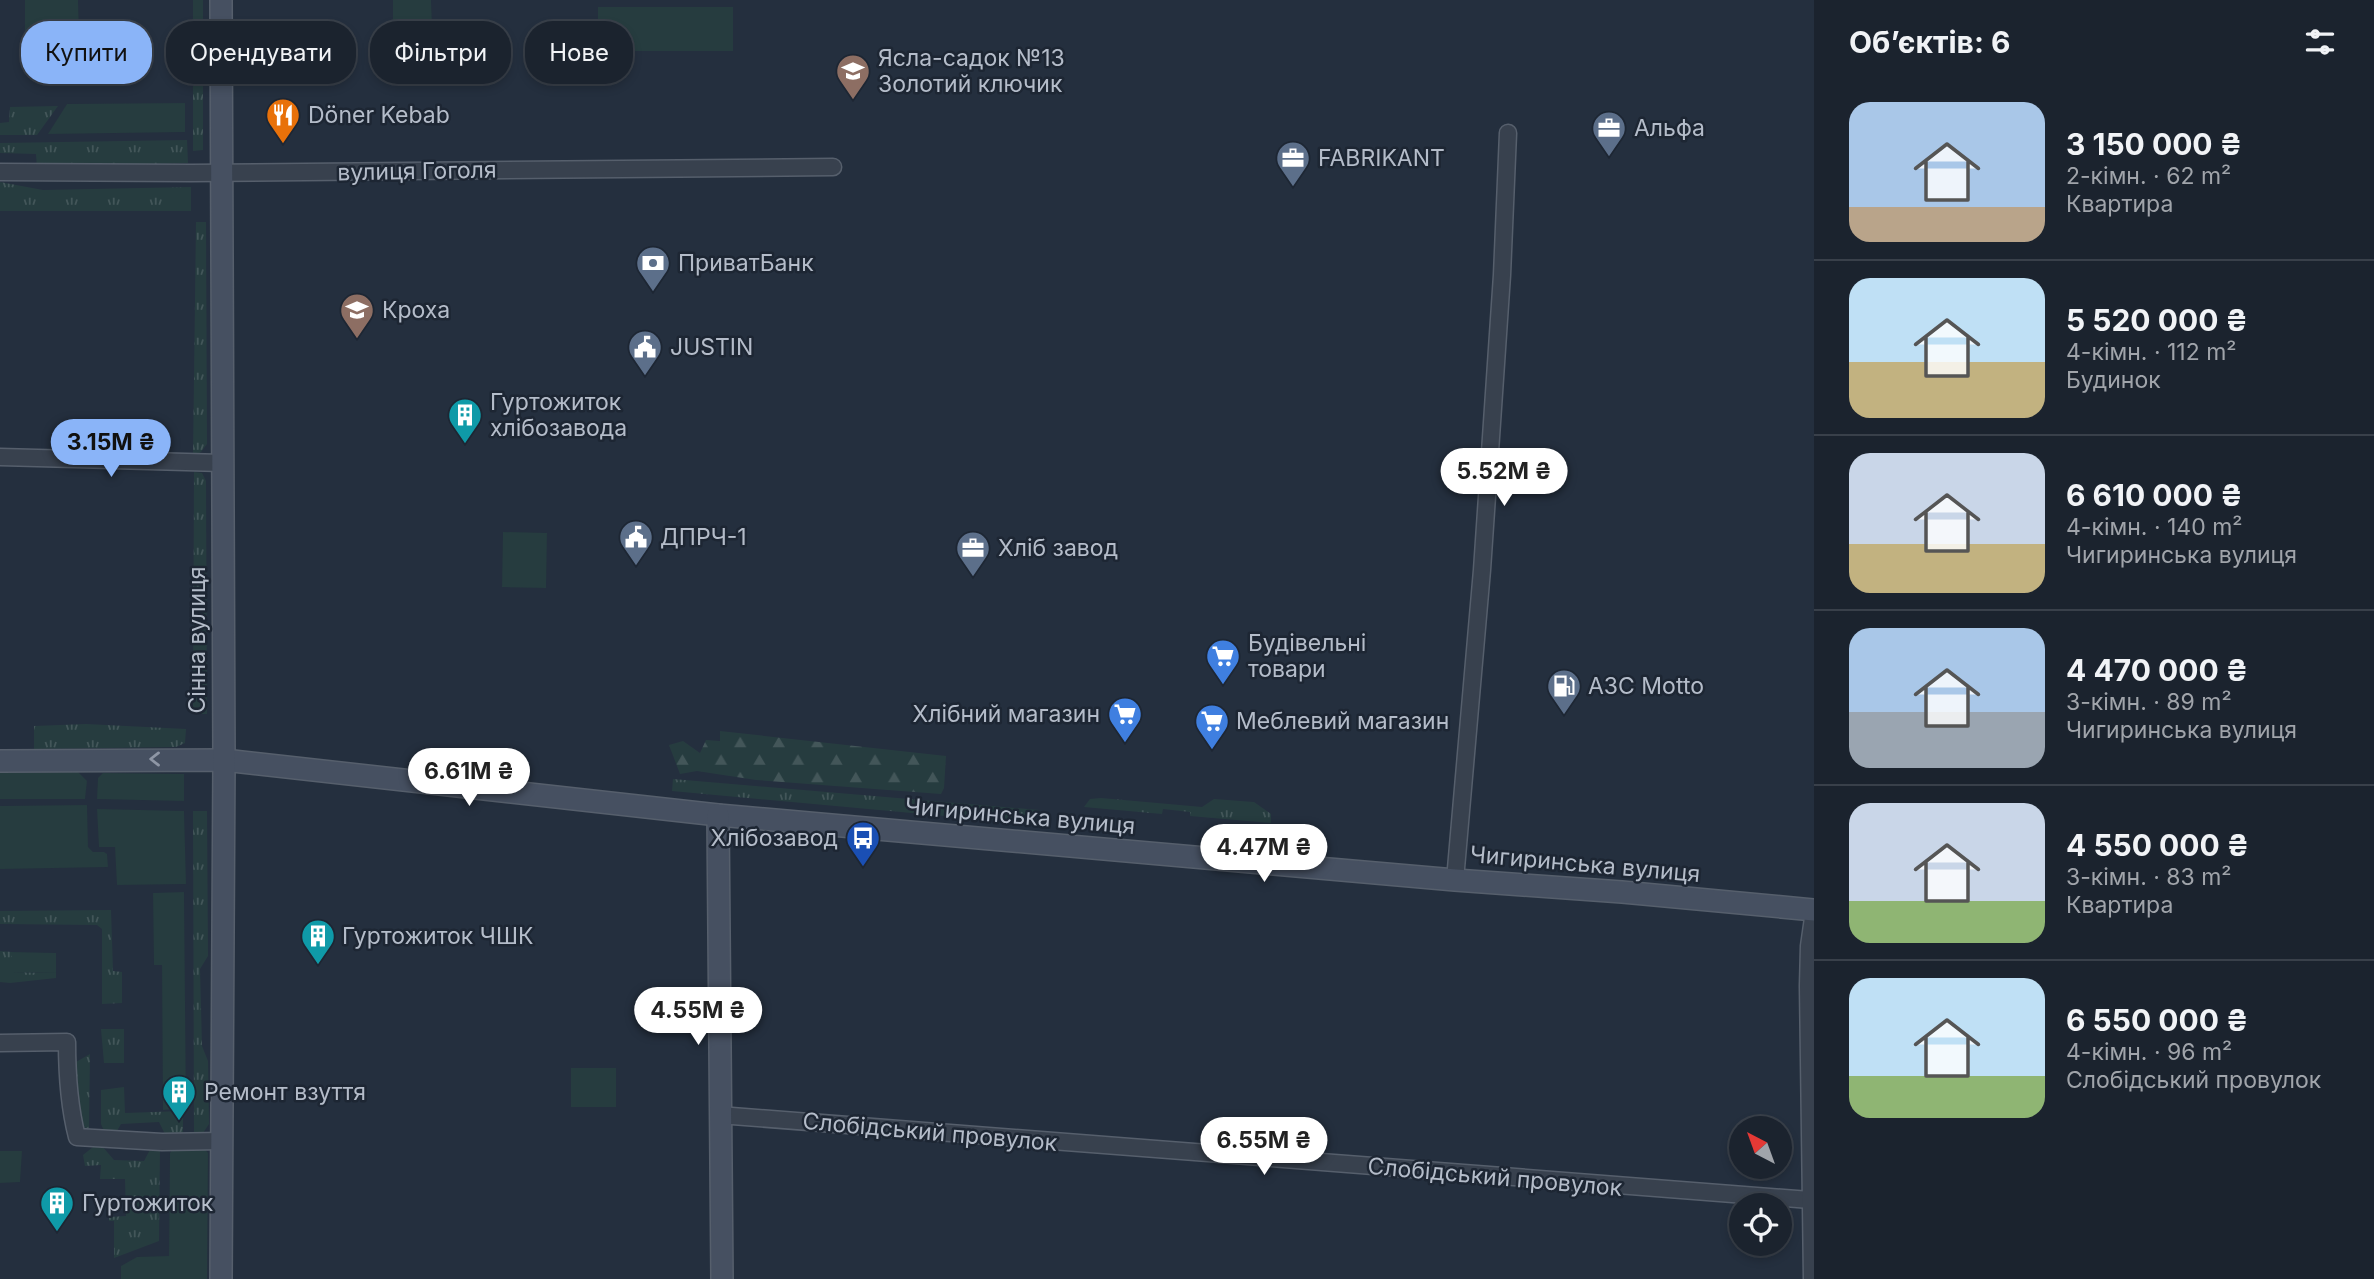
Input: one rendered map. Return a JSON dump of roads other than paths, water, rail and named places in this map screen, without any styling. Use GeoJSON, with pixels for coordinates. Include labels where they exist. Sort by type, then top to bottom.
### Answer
{"type":"FeatureCollection","features":[{"type":"Feature","properties":{"kind":"main road","name":"Сінна вулиця"},"geometry":{"type":"LineString","coordinates":[[221,0],[221,1279]]}},
{"type":"Feature","properties":{"kind":"main road","name":"Чигиринська вулиця"},"geometry":{"type":"LineString","coordinates":[[0,761],[223,760],[718,815],[1455,880],[1622,892],[1814,911]]}},
{"type":"Feature","properties":{"kind":"main road"},"geometry":{"type":"LineString","coordinates":[[718,815],[722,1279]]}},
{"type":"Feature","properties":{"kind":"street"},"geometry":{"type":"LineString","coordinates":[[1455,880],[1482,570],[1502,275],[1508,133]]}},
{"type":"Feature","properties":{"kind":"street","name":"вулиця Гоголя"},"geometry":{"type":"LineString","coordinates":[[0,172],[222,173],[833,167]]}},
{"type":"Feature","properties":{"kind":"street"},"geometry":{"type":"LineString","coordinates":[[0,457],[223,463]]}},
{"type":"Feature","properties":{"kind":"street"},"geometry":{"type":"LineString","coordinates":[[1812,1279],[1808,986],[1809,946],[1814,911]]}},
{"type":"Feature","properties":{"kind":"street"},"geometry":{"type":"LineString","coordinates":[[0,1043],[67,1042],[72,1114],[77,1137],[222,1142]]}},
{"type":"Feature","properties":{"kind":"street","name":"Слобідський провулок"},"geometry":{"type":"LineString","coordinates":[[719,1115],[1810,1200]]}},
{"type":"Feature","properties":{"kind":"place","name":"Ясла-садок №13 Золотий ключик"},"geometry":{"type":"Point","coordinates":[853,101]}},
{"type":"Feature","properties":{"kind":"place","name":"Döner Kebab"},"geometry":{"type":"Point","coordinates":[283,145]}},
{"type":"Feature","properties":{"kind":"place","name":"Альфа"},"geometry":{"type":"Point","coordinates":[1609,158]}},
{"type":"Feature","properties":{"kind":"place","name":"FABRIKANT"},"geometry":{"type":"Point","coordinates":[1293,188]}},
{"type":"Feature","properties":{"kind":"place","name":"ПриватБанк"},"geometry":{"type":"Point","coordinates":[653,293]}},
{"type":"Feature","properties":{"kind":"place","name":"Кроха"},"geometry":{"type":"Point","coordinates":[357,340]}},
{"type":"Feature","properties":{"kind":"place","name":"JUSTIN"},"geometry":{"type":"Point","coordinates":[645,377]}},
{"type":"Feature","properties":{"kind":"place","name":"Гуртожиток хлібозавода"},"geometry":{"type":"Point","coordinates":[465,445]}},
{"type":"Feature","properties":{"kind":"place","name":"ДПРЧ-1"},"geometry":{"type":"Point","coordinates":[636,567]}},
{"type":"Feature","properties":{"kind":"place","name":"Хліб завод"},"geometry":{"type":"Point","coordinates":[973,578]}},
{"type":"Feature","properties":{"kind":"place","name":"Будівельні товари"},"geometry":{"type":"Point","coordinates":[1223,686]}},
{"type":"Feature","properties":{"kind":"place","name":"АЗС Motto"},"geometry":{"type":"Point","coordinates":[1564,716]}},
{"type":"Feature","properties":{"kind":"place","name":"Хлібний магазин"},"geometry":{"type":"Point","coordinates":[1125,744]}},
{"type":"Feature","properties":{"kind":"place","name":"Меблевий магазин"},"geometry":{"type":"Point","coordinates":[1212,751]}},
{"type":"Feature","properties":{"kind":"place","name":"Хлібозавод"},"geometry":{"type":"Point","coordinates":[863,868]}},
{"type":"Feature","properties":{"kind":"place","name":"Гуртожиток ЧШК"},"geometry":{"type":"Point","coordinates":[318,966]}},
{"type":"Feature","properties":{"kind":"place","name":"Ремонт взуття"},"geometry":{"type":"Point","coordinates":[179,1122]}},
{"type":"Feature","properties":{"kind":"place","name":"Гуртожиток"},"geometry":{"type":"Point","coordinates":[57,1233]}}]}
